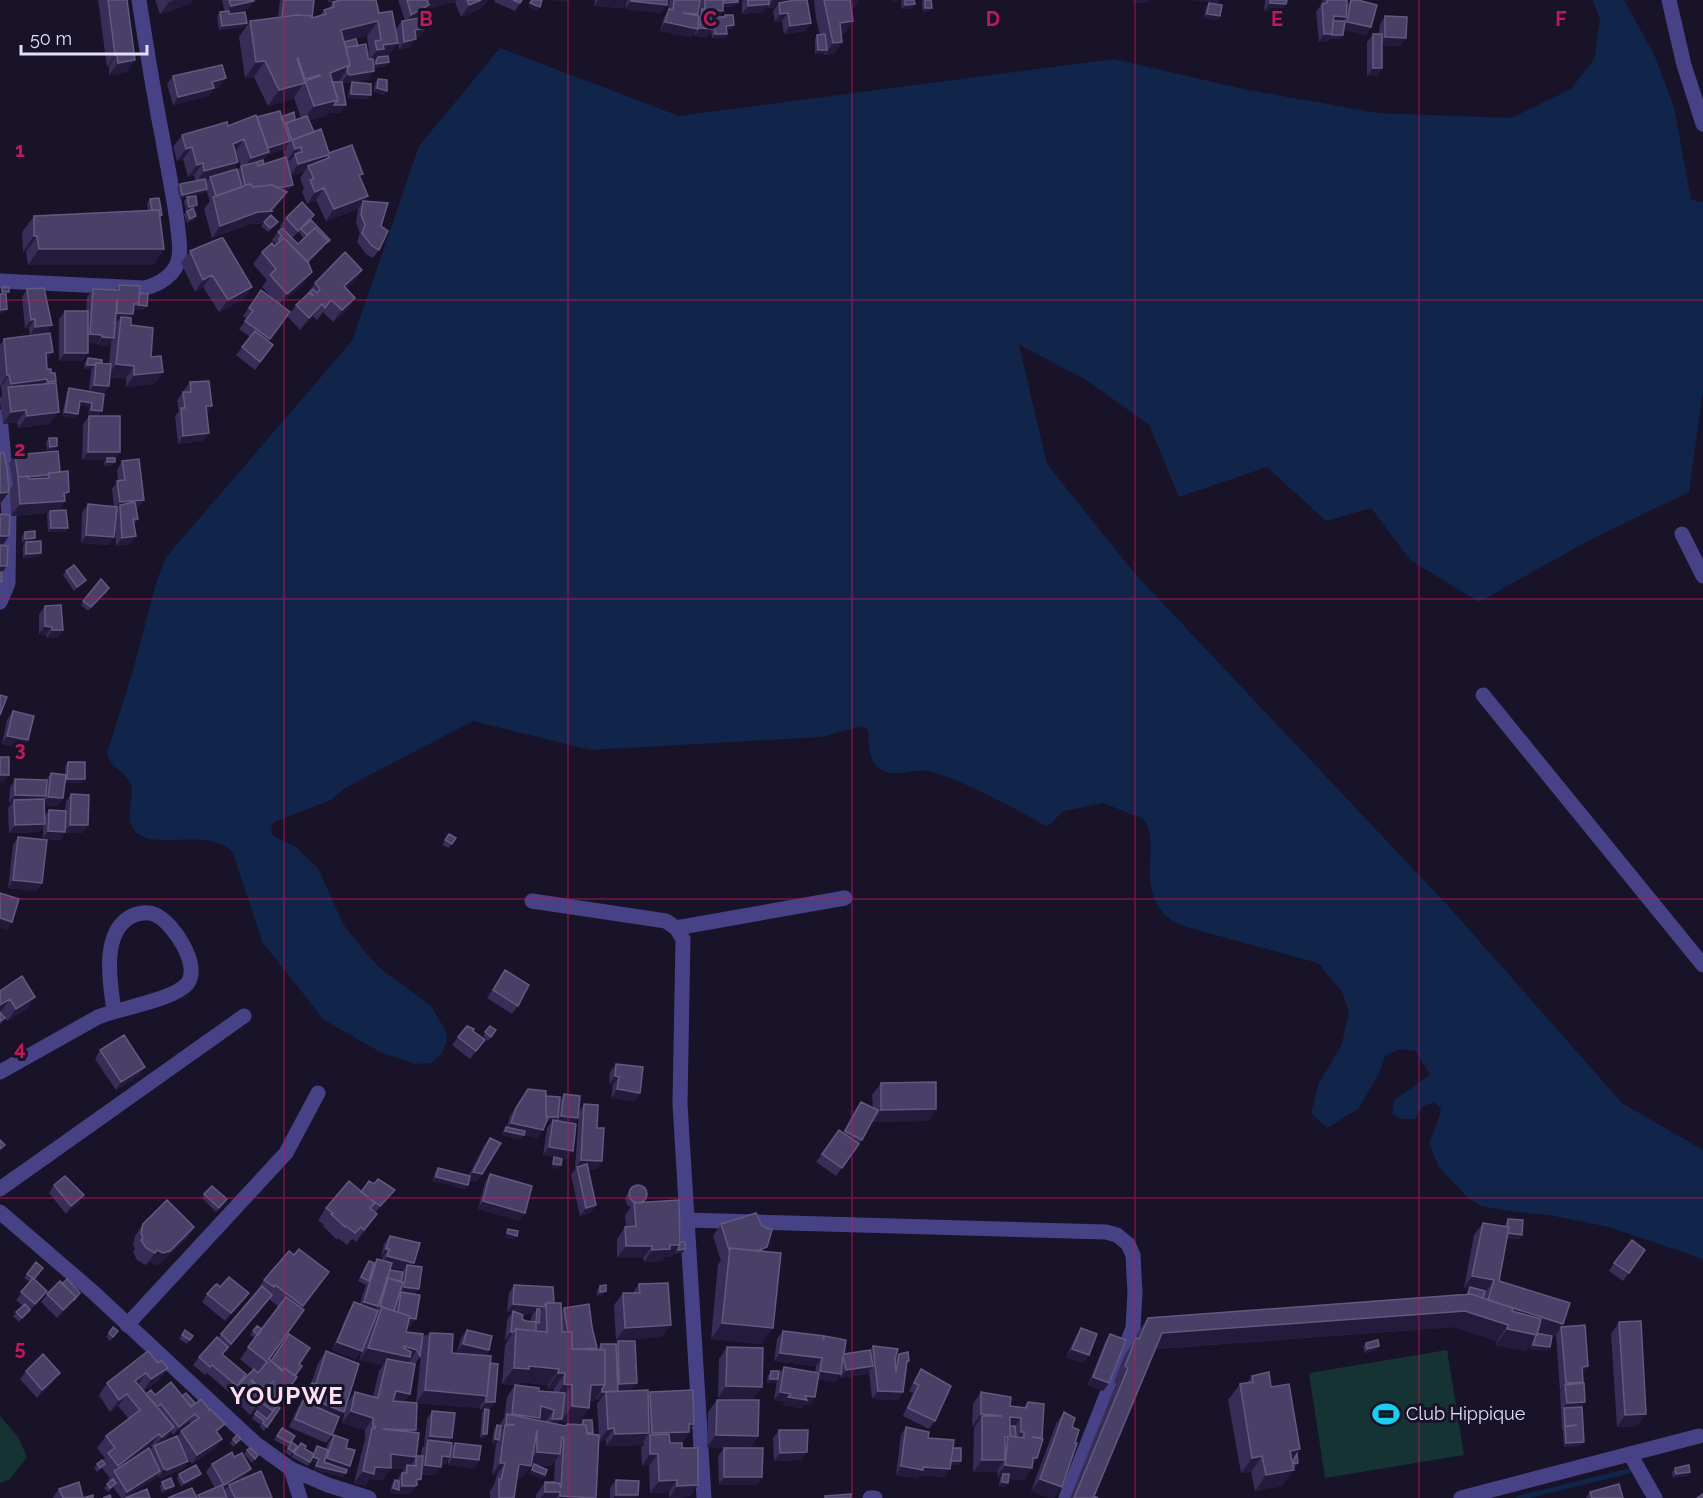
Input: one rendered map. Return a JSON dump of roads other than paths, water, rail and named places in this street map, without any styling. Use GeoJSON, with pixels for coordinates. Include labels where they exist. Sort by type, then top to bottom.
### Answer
{"type":"FeatureCollection","features":[{"type":"Feature","properties":{"kind":"street"},"geometry":{"type":"LineString","coordinates":[[0,281],[144,288],[164,280],[179,260],[180,246],[174,194],[158,116],[139,0]]}},
{"type":"Feature","properties":{"kind":"street"},"geometry":{"type":"LineString","coordinates":[[1669,0],[1684,65],[1703,124]]}},
{"type":"Feature","properties":{"kind":"street"},"geometry":{"type":"LineString","coordinates":[[0,417],[9,513],[8,582],[0,602]]}},
{"type":"Feature","properties":{"kind":"street"},"geometry":{"type":"LineString","coordinates":[[1682,534],[1703,576]]}},
{"type":"Feature","properties":{"kind":"street"},"geometry":{"type":"LineString","coordinates":[[1483,695],[1703,965]]}},
{"type":"Feature","properties":{"kind":"street"},"geometry":{"type":"LineString","coordinates":[[676,928],[845,898]]}},
{"type":"Feature","properties":{"kind":"street"},"geometry":{"type":"LineString","coordinates":[[532,901],[666,921],[676,928],[684,939],[680,1104],[704,1498]]}},
{"type":"Feature","properties":{"kind":"street"},"geometry":{"type":"LineString","coordinates":[[0,1072],[82,1025],[114,1011],[141,1005],[178,990],[188,983],[192,967],[186,951],[164,920],[154,914],[137,914],[122,922],[115,934],[110,965],[114,1011]]}},
{"type":"Feature","properties":{"kind":"street"},"geometry":{"type":"LineString","coordinates":[[0,1189],[244,1016]]}},
{"type":"Feature","properties":{"kind":"street"},"geometry":{"type":"LineString","coordinates":[[127,1325],[286,1154],[318,1093]]}},
{"type":"Feature","properties":{"kind":"street"},"geometry":{"type":"LineString","coordinates":[[0,1212],[255,1443],[291,1469],[328,1485],[369,1498]]}},
{"type":"Feature","properties":{"kind":"street"},"geometry":{"type":"LineString","coordinates":[[687,1220],[1106,1232],[1117,1235],[1128,1244],[1133,1255],[1135,1293],[1133,1328],[1065,1498]]}},
{"type":"Feature","properties":{"kind":"street"},"geometry":{"type":"LineString","coordinates":[[1461,1498],[1699,1436]]}},
{"type":"Feature","properties":{"kind":"street"},"geometry":{"type":"LineString","coordinates":[[1630,1454],[1654,1498]]}},
{"type":"Feature","properties":{"kind":"street"},"geometry":{"type":"LineString","coordinates":[[291,1469],[300,1498]]}},
{"type":"Feature","properties":{"kind":"street"},"geometry":{"type":"LineString","coordinates":[[870,1498],[875,1498]]}},
{"type":"Feature","properties":{"kind":"water"},"geometry":{"type":"Polygon","coordinates":[[[1593,0],[1624,0],[1654,54],[1674,107],[1691,200],[1703,202],[1703,391],[1689,492],[1590,540],[1479,602],[1410,560],[1371,508],[1326,521],[1267,467],[1179,497],[1149,425],[1085,379],[1019,345],[1047,464],[1136,575],[1451,909],[1622,1103],[1703,1150],[1703,1259],[1609,1227],[1549,1215],[1481,1206],[1467,1197],[1439,1167],[1429,1143],[1441,1109],[1434,1102],[1422,1107],[1415,1119],[1401,1119],[1392,1114],[1394,1100],[1430,1075],[1416,1051],[1399,1049],[1385,1056],[1379,1074],[1358,1109],[1327,1128],[1311,1113],[1319,1083],[1342,1044],[1349,1011],[1342,992],[1318,963],[1186,927],[1167,917],[1154,898],[1150,878],[1149,831],[1141,818],[1103,803],[1064,811],[1046,826],[948,777],[926,771],[893,773],[880,769],[871,757],[868,730],[862,726],[821,737],[590,750],[473,721],[345,788],[331,800],[274,822],[271,828],[273,836],[296,847],[318,868],[343,924],[366,953],[382,970],[431,1006],[446,1031],[447,1040],[442,1053],[431,1063],[415,1064],[380,1052],[324,1020],[263,943],[233,853],[223,845],[196,839],[154,839],[142,836],[134,830],[130,818],[131,786],[126,777],[114,766],[107,753],[131,677],[157,580],[166,557],[352,341],[419,146],[500,48],[679,116],[1114,59],[1243,89],[1377,113],[1511,118],[1571,89],[1594,59],[1600,20],[1593,0]]]}},
{"type":"Feature","properties":{"kind":"waterway"},"geometry":{"type":"LineString","coordinates":[[1519,1498],[1637,1469]]}},
{"type":"Feature","properties":{"kind":"place","name":"Club Hippique"},"geometry":{"type":"Point","coordinates":[1386,1414]}},
{"type":"Feature","properties":{"kind":"district","name":"YOUPWE"},"geometry":{"type":"Point","coordinates":[287,1396]}}]}
